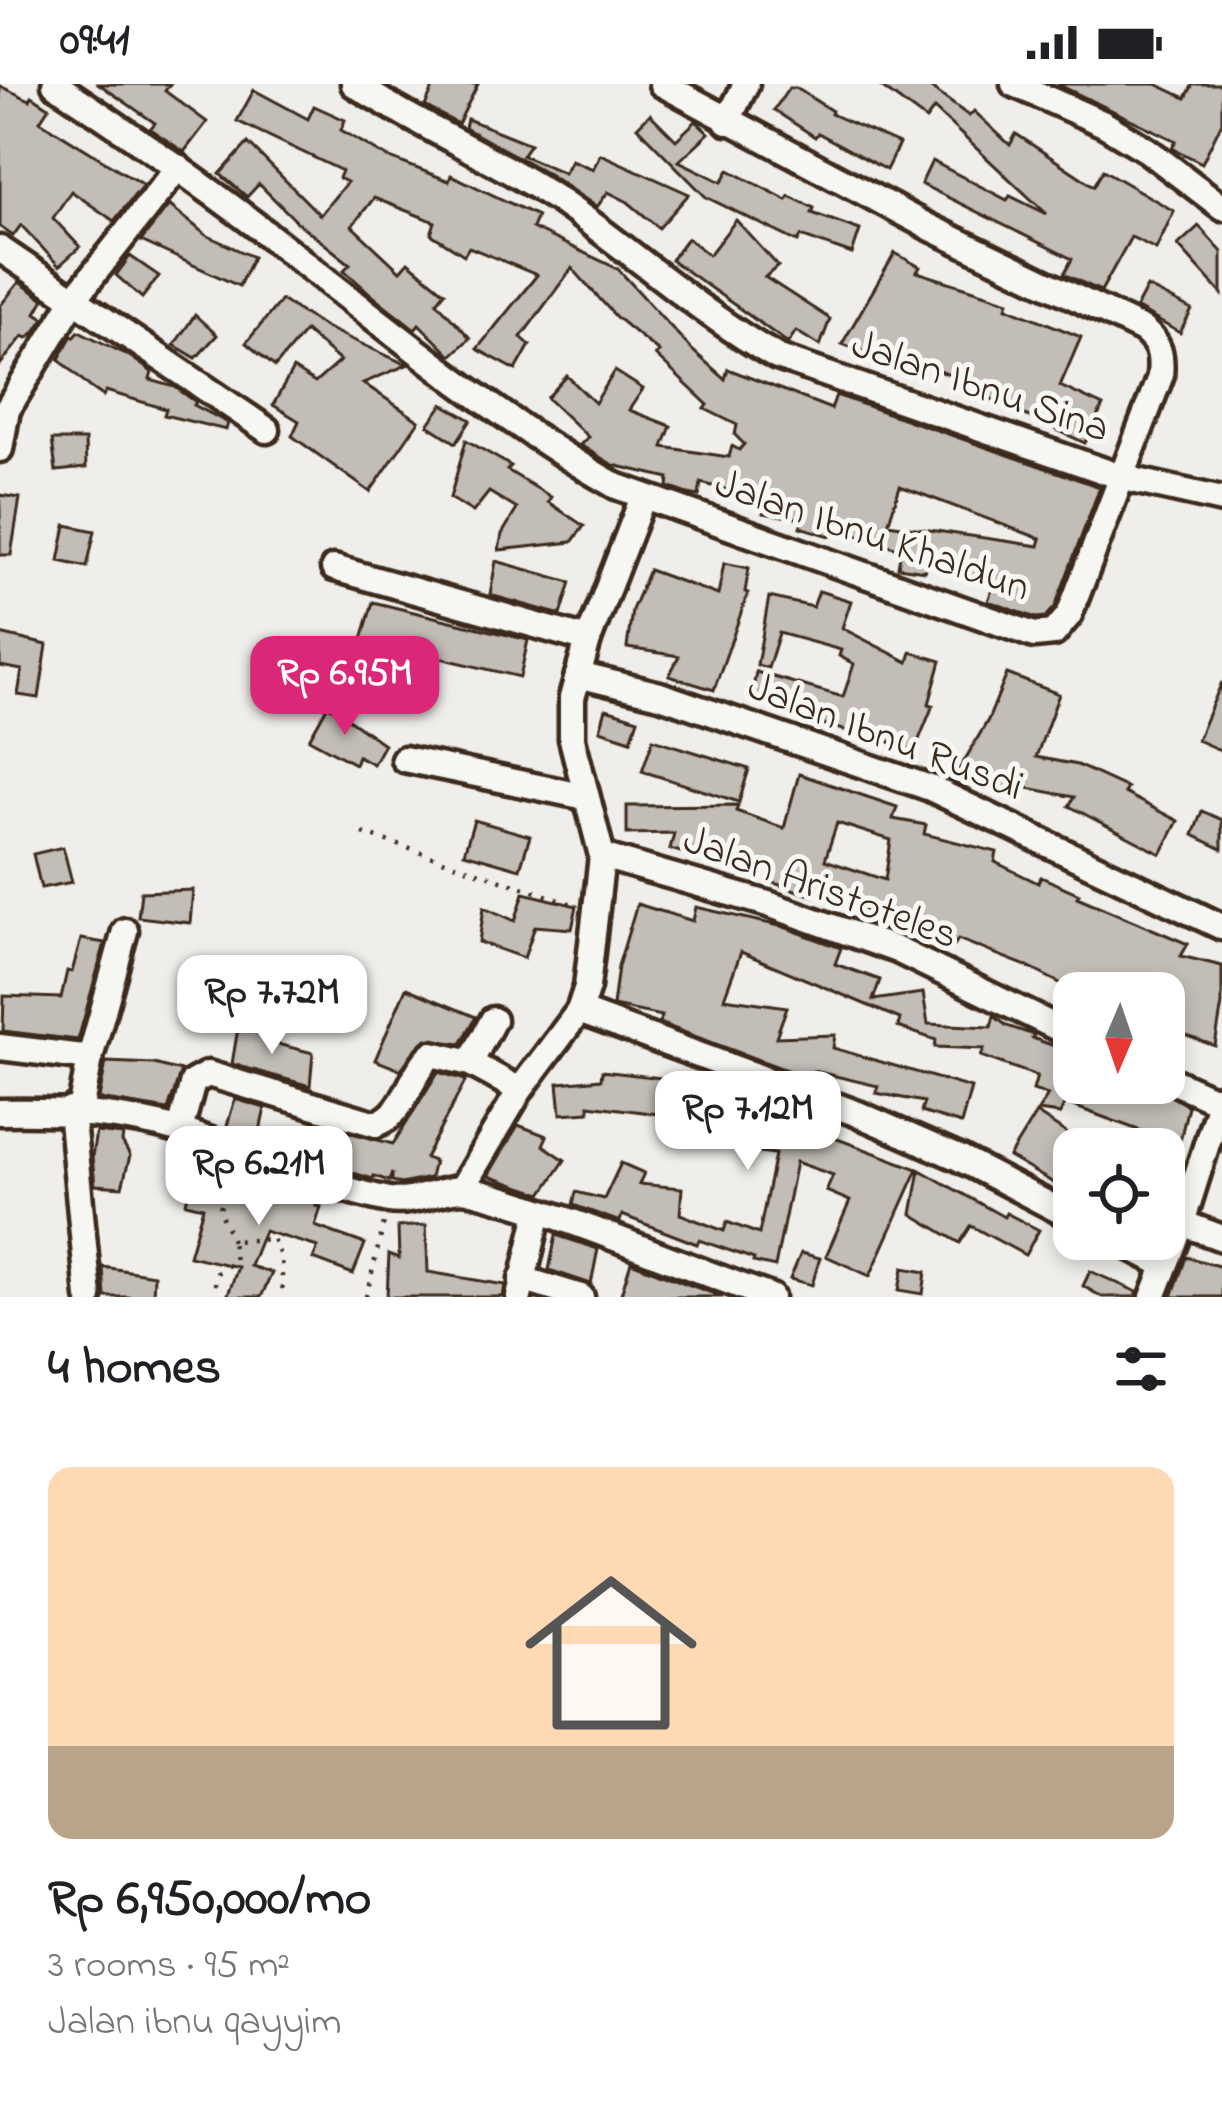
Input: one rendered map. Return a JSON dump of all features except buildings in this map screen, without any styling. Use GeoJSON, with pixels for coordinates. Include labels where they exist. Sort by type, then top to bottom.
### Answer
{"type":"FeatureCollection","features":[{"type":"Feature","properties":{"kind":"street","name":"Jalan Ibnu Khaldun"},"geometry":{"type":"LineString","coordinates":[[56,84],[178,167],[555,452],[643,497],[1034,635],[1054,633],[1069,615],[1124,478]]}},
{"type":"Feature","properties":{"kind":"street"},"geometry":{"type":"LineString","coordinates":[[354,84],[383,93]]}},
{"type":"Feature","properties":{"kind":"street"},"geometry":{"type":"LineString","coordinates":[[662,84],[927,226],[1143,330],[1156,341],[1162,357],[1160,376],[1124,478]]}},
{"type":"Feature","properties":{"kind":"street"},"geometry":{"type":"LineString","coordinates":[[727,122],[746,84]]}},
{"type":"Feature","properties":{"kind":"street"},"geometry":{"type":"LineString","coordinates":[[1014,84],[1133,141],[1222,207]]}},
{"type":"Feature","properties":{"kind":"street","name":"Jalan Ibnu Sina"},"geometry":{"type":"LineString","coordinates":[[383,93],[548,193],[755,346],[811,371],[1124,478],[1222,500]]}},
{"type":"Feature","properties":{"kind":"street"},"geometry":{"type":"LineString","coordinates":[[0,449],[7,410],[75,298],[178,167]]}},
{"type":"Feature","properties":{"kind":"street"},"geometry":{"type":"LineString","coordinates":[[0,249],[267,430]]}},
{"type":"Feature","properties":{"kind":"street"},"geometry":{"type":"LineString","coordinates":[[462,1188],[520,1090],[579,1011],[591,964],[602,856],[570,718],[588,640],[643,497]]}},
{"type":"Feature","properties":{"kind":"street"},"geometry":{"type":"LineString","coordinates":[[334,568],[588,640]]}},
{"type":"Feature","properties":{"kind":"street","name":"Jalan Ibnu Rusdi"},"geometry":{"type":"LineString","coordinates":[[578,675],[660,695],[930,788],[1222,927]]}},
{"type":"Feature","properties":{"kind":"street"},"geometry":{"type":"LineString","coordinates":[[404,759],[586,797]]}},
{"type":"Feature","properties":{"kind":"street","name":"Jalan Aristoteles"},"geometry":{"type":"LineString","coordinates":[[602,856],[768,904],[898,950],[1053,1026]]}},
{"type":"Feature","properties":{"kind":"street"},"geometry":{"type":"LineString","coordinates":[[89,1297],[76,1111],[125,931]]}},
{"type":"Feature","properties":{"kind":"street"},"geometry":{"type":"LineString","coordinates":[[579,1011],[859,1114],[1053,1207]]}},
{"type":"Feature","properties":{"kind":"street"},"geometry":{"type":"LineString","coordinates":[[470,1064],[493,1020]]}},
{"type":"Feature","properties":{"kind":"street"},"geometry":{"type":"LineString","coordinates":[[0,1047],[90,1058]]}},
{"type":"Feature","properties":{"kind":"street"},"geometry":{"type":"LineString","coordinates":[[180,1130],[193,1082],[208,1074],[376,1124],[394,1114],[422,1063],[432,1054],[470,1064],[520,1090]]}},
{"type":"Feature","properties":{"kind":"street"},"geometry":{"type":"LineString","coordinates":[[1185,1085],[1221,1099],[1185,1213]]}},
{"type":"Feature","properties":{"kind":"street"},"geometry":{"type":"LineString","coordinates":[[0,1112],[76,1111],[180,1130],[390,1200],[434,1197],[462,1188],[539,1212],[742,1292],[771,1297]]}},
{"type":"Feature","properties":{"kind":"street"},"geometry":{"type":"LineString","coordinates":[[539,1212],[520,1288],[581,1297]]}},
{"type":"Feature","properties":{"kind":"street"},"geometry":{"type":"LineString","coordinates":[[1185,1224],[1222,1238]]}},
{"type":"Feature","properties":{"kind":"street"},"geometry":{"type":"LineString","coordinates":[[1155,1260],[1164,1265]]}},
{"type":"Feature","properties":{"kind":"street"},"geometry":{"type":"LineString","coordinates":[[1153,1297],[1166,1260]]}},
{"type":"Feature","properties":{"kind":"path"},"geometry":{"type":"LineString","coordinates":[[363,833],[595,911]]}},
{"type":"Feature","properties":{"kind":"path"},"geometry":{"type":"LineString","coordinates":[[213,1297],[217,1273],[235,1261],[219,1210],[243,1154]]}},
{"type":"Feature","properties":{"kind":"path"},"geometry":{"type":"LineString","coordinates":[[366,1297],[390,1200]]}},
{"type":"Feature","properties":{"kind":"path"},"geometry":{"type":"LineString","coordinates":[[232,1240],[273,1239],[281,1258],[284,1297]]}}]}
